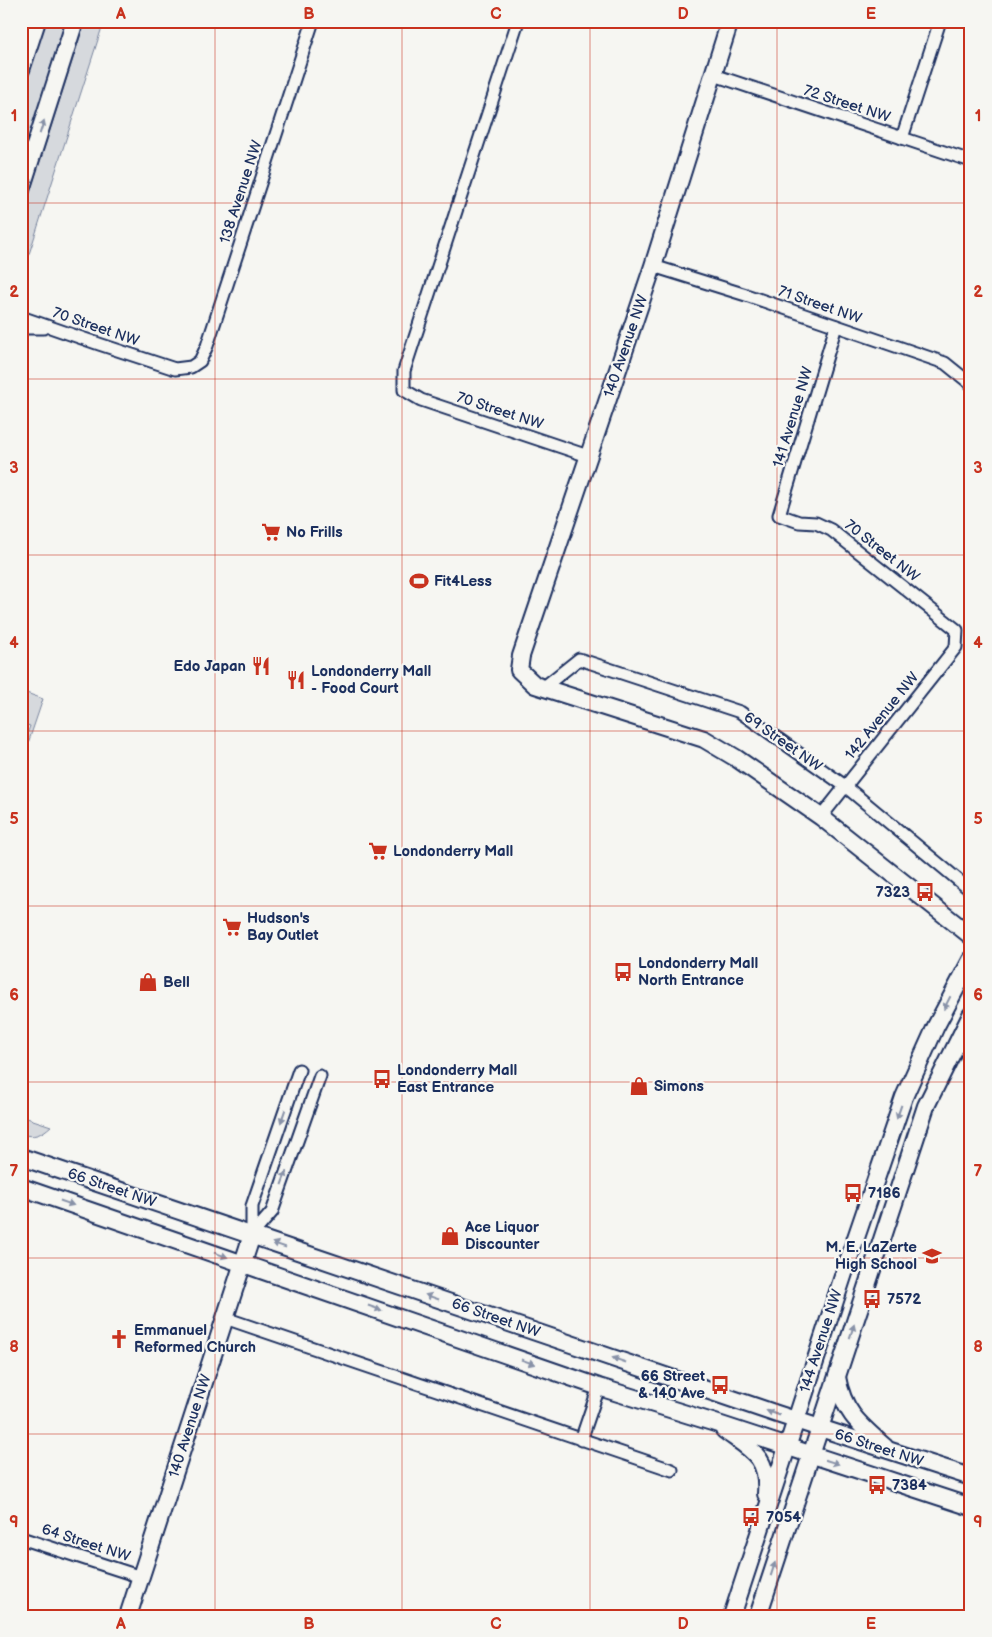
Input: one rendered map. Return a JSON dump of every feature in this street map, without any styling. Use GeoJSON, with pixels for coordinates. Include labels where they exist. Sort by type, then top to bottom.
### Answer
{"type":"FeatureCollection","features":[{"type":"Feature","properties":{"kind":"street"},"geometry":{"type":"LineString","coordinates":[[21,70],[37,21]]}},
{"type":"Feature","properties":{"kind":"street"},"geometry":{"type":"LineString","coordinates":[[21,190],[76,21]]}},
{"type":"Feature","properties":{"kind":"street","name":"138 Avenue NW"},"geometry":{"type":"LineString","coordinates":[[191,367],[200,362],[207,346],[313,21]]}},
{"type":"Feature","properties":{"kind":"street","name":"70 Street NW"},"geometry":{"type":"LineString","coordinates":[[518,21],[404,371],[404,390],[421,400],[588,456]]}},
{"type":"Feature","properties":{"kind":"street","name":"140 Avenue NW"},"geometry":{"type":"LineString","coordinates":[[544,688],[535,685],[519,670],[524,647],[653,266],[730,21]]}},
{"type":"Feature","properties":{"kind":"street"},"geometry":{"type":"LineString","coordinates":[[902,138],[940,21]]}},
{"type":"Feature","properties":{"kind":"street","name":"72 Street NW"},"geometry":{"type":"LineString","coordinates":[[714,75],[971,161]]}},
{"type":"Feature","properties":{"kind":"street","name":"71 Street NW"},"geometry":{"type":"LineString","coordinates":[[653,266],[746,295],[945,364],[971,384]]}},
{"type":"Feature","properties":{"kind":"street","name":"70 Street NW"},"geometry":{"type":"LineString","coordinates":[[21,316],[175,369],[191,367]]}},
{"type":"Feature","properties":{"kind":"street","name":"141 Avenue NW"},"geometry":{"type":"LineString","coordinates":[[779,515],[836,326]]}},
{"type":"Feature","properties":{"kind":"street"},"geometry":{"type":"LineString","coordinates":[[21,328],[52,327]]}},
{"type":"Feature","properties":{"kind":"street","name":"70 Street NW"},"geometry":{"type":"LineString","coordinates":[[779,515],[799,522],[816,523],[831,530],[957,630]]}},
{"type":"Feature","properties":{"kind":"street","name":"142 Avenue NW"},"geometry":{"type":"LineString","coordinates":[[821,817],[956,647],[957,630]]}},
{"type":"Feature","properties":{"kind":"street","name":"69 Street NW"},"geometry":{"type":"LineString","coordinates":[[544,688],[579,659],[740,712],[845,786],[969,889]]}},
{"type":"Feature","properties":{"kind":"street"},"geometry":{"type":"LineString","coordinates":[[544,688],[704,739],[736,758],[821,817],[971,936]]}},
{"type":"Feature","properties":{"kind":"street","name":"144 Avenue NW"},"geometry":{"type":"LineString","coordinates":[[732,1616],[846,1264],[904,1097],[936,1026],[971,960]]}},
{"type":"Feature","properties":{"kind":"street","name":"144 Avenue NW"},"geometry":{"type":"LineString","coordinates":[[758,1616],[926,1106],[971,1015]]}},
{"type":"Feature","properties":{"kind":"street","name":"140 Avenue NW"},"geometry":{"type":"LineString","coordinates":[[128,1616],[252,1236],[252,1206],[300,1070]]}},
{"type":"Feature","properties":{"kind":"street","name":"140 Avenue NW"},"geometry":{"type":"LineString","coordinates":[[252,1236],[272,1212],[320,1076]]}},
{"type":"Feature","properties":{"kind":"street","name":"66 Street NW"},"geometry":{"type":"LineString","coordinates":[[21,1157],[795,1420],[971,1477]]}},
{"type":"Feature","properties":{"kind":"street","name":"66 Street NW"},"geometry":{"type":"LineString","coordinates":[[21,1187],[243,1262],[599,1387],[786,1446],[971,1508]]}},
{"type":"Feature","properties":{"kind":"street"},"geometry":{"type":"LineString","coordinates":[[225,1318],[672,1470]]}},
{"type":"Feature","properties":{"kind":"street"},"geometry":{"type":"LineString","coordinates":[[837,1378],[841,1397],[848,1411],[863,1428],[891,1451]]}},
{"type":"Feature","properties":{"kind":"street"},"geometry":{"type":"LineString","coordinates":[[581,1440],[599,1387]]}},
{"type":"Feature","properties":{"kind":"street"},"geometry":{"type":"LineString","coordinates":[[712,1422],[753,1452],[762,1461],[767,1476],[765,1511]]}},
{"type":"Feature","properties":{"kind":"street","name":"64 Street NW"},"geometry":{"type":"LineString","coordinates":[[21,1538],[141,1577]]}},
{"type":"Feature","properties":{"kind":"shaded area"},"geometry":{"type":"Polygon","coordinates":[[[46,21],[66,21],[21,161],[21,98],[46,21]]]}},
{"type":"Feature","properties":{"kind":"shaded area"},"geometry":{"type":"Polygon","coordinates":[[[85,21],[104,21],[21,279],[21,220],[85,21]]]}},
{"type":"Feature","properties":{"kind":"shaded area"},"geometry":{"type":"Polygon","coordinates":[[[21,691],[43,699],[21,764],[21,750],[30,726],[21,723],[21,691]]]}},
{"type":"Feature","properties":{"kind":"shaded area"},"geometry":{"type":"Polygon","coordinates":[[[21,1116],[51,1126],[37,1135],[21,1134],[21,1116]]]}},
{"type":"Feature","properties":{"kind":"place","name":"No Frills"},"geometry":{"type":"Point","coordinates":[271,532]}},
{"type":"Feature","properties":{"kind":"place","name":"Fit4Less"},"geometry":{"type":"Point","coordinates":[419,581]}},
{"type":"Feature","properties":{"kind":"place","name":"Edo Japan"},"geometry":{"type":"Point","coordinates":[261,666]}},
{"type":"Feature","properties":{"kind":"place","name":"Londonderry Mall - Food Court"},"geometry":{"type":"Point","coordinates":[296,680]}},
{"type":"Feature","properties":{"kind":"place","name":"Londonderry Mall"},"geometry":{"type":"Point","coordinates":[378,851]}},
{"type":"Feature","properties":{"kind":"place","name":"7323"},"geometry":{"type":"Point","coordinates":[925,892]}},
{"type":"Feature","properties":{"kind":"place","name":"Hudson's Bay Outlet"},"geometry":{"type":"Point","coordinates":[232,927]}},
{"type":"Feature","properties":{"kind":"place","name":"Londonderry Mall North Entrance"},"geometry":{"type":"Point","coordinates":[623,972]}},
{"type":"Feature","properties":{"kind":"place","name":"Bell"},"geometry":{"type":"Point","coordinates":[148,982]}},
{"type":"Feature","properties":{"kind":"place","name":"Londonderry Mall East Entrance"},"geometry":{"type":"Point","coordinates":[382,1079]}},
{"type":"Feature","properties":{"kind":"place","name":"Simons"},"geometry":{"type":"Point","coordinates":[639,1086]}},
{"type":"Feature","properties":{"kind":"place","name":"7186"},"geometry":{"type":"Point","coordinates":[853,1193]}},
{"type":"Feature","properties":{"kind":"place","name":"Ace Liquor Discounter"},"geometry":{"type":"Point","coordinates":[450,1236]}},
{"type":"Feature","properties":{"kind":"place","name":"M. E. LaZerte High School"},"geometry":{"type":"Point","coordinates":[932,1256]}},
{"type":"Feature","properties":{"kind":"place","name":"7572"},"geometry":{"type":"Point","coordinates":[872,1299]}},
{"type":"Feature","properties":{"kind":"place","name":"Emmanuel Reformed Church"},"geometry":{"type":"Point","coordinates":[119,1339]}},
{"type":"Feature","properties":{"kind":"place","name":"66 Street & 140 Ave"},"geometry":{"type":"Point","coordinates":[720,1385]}},
{"type":"Feature","properties":{"kind":"place","name":"7384"},"geometry":{"type":"Point","coordinates":[877,1485]}},
{"type":"Feature","properties":{"kind":"place","name":"7054"},"geometry":{"type":"Point","coordinates":[751,1517]}}]}
